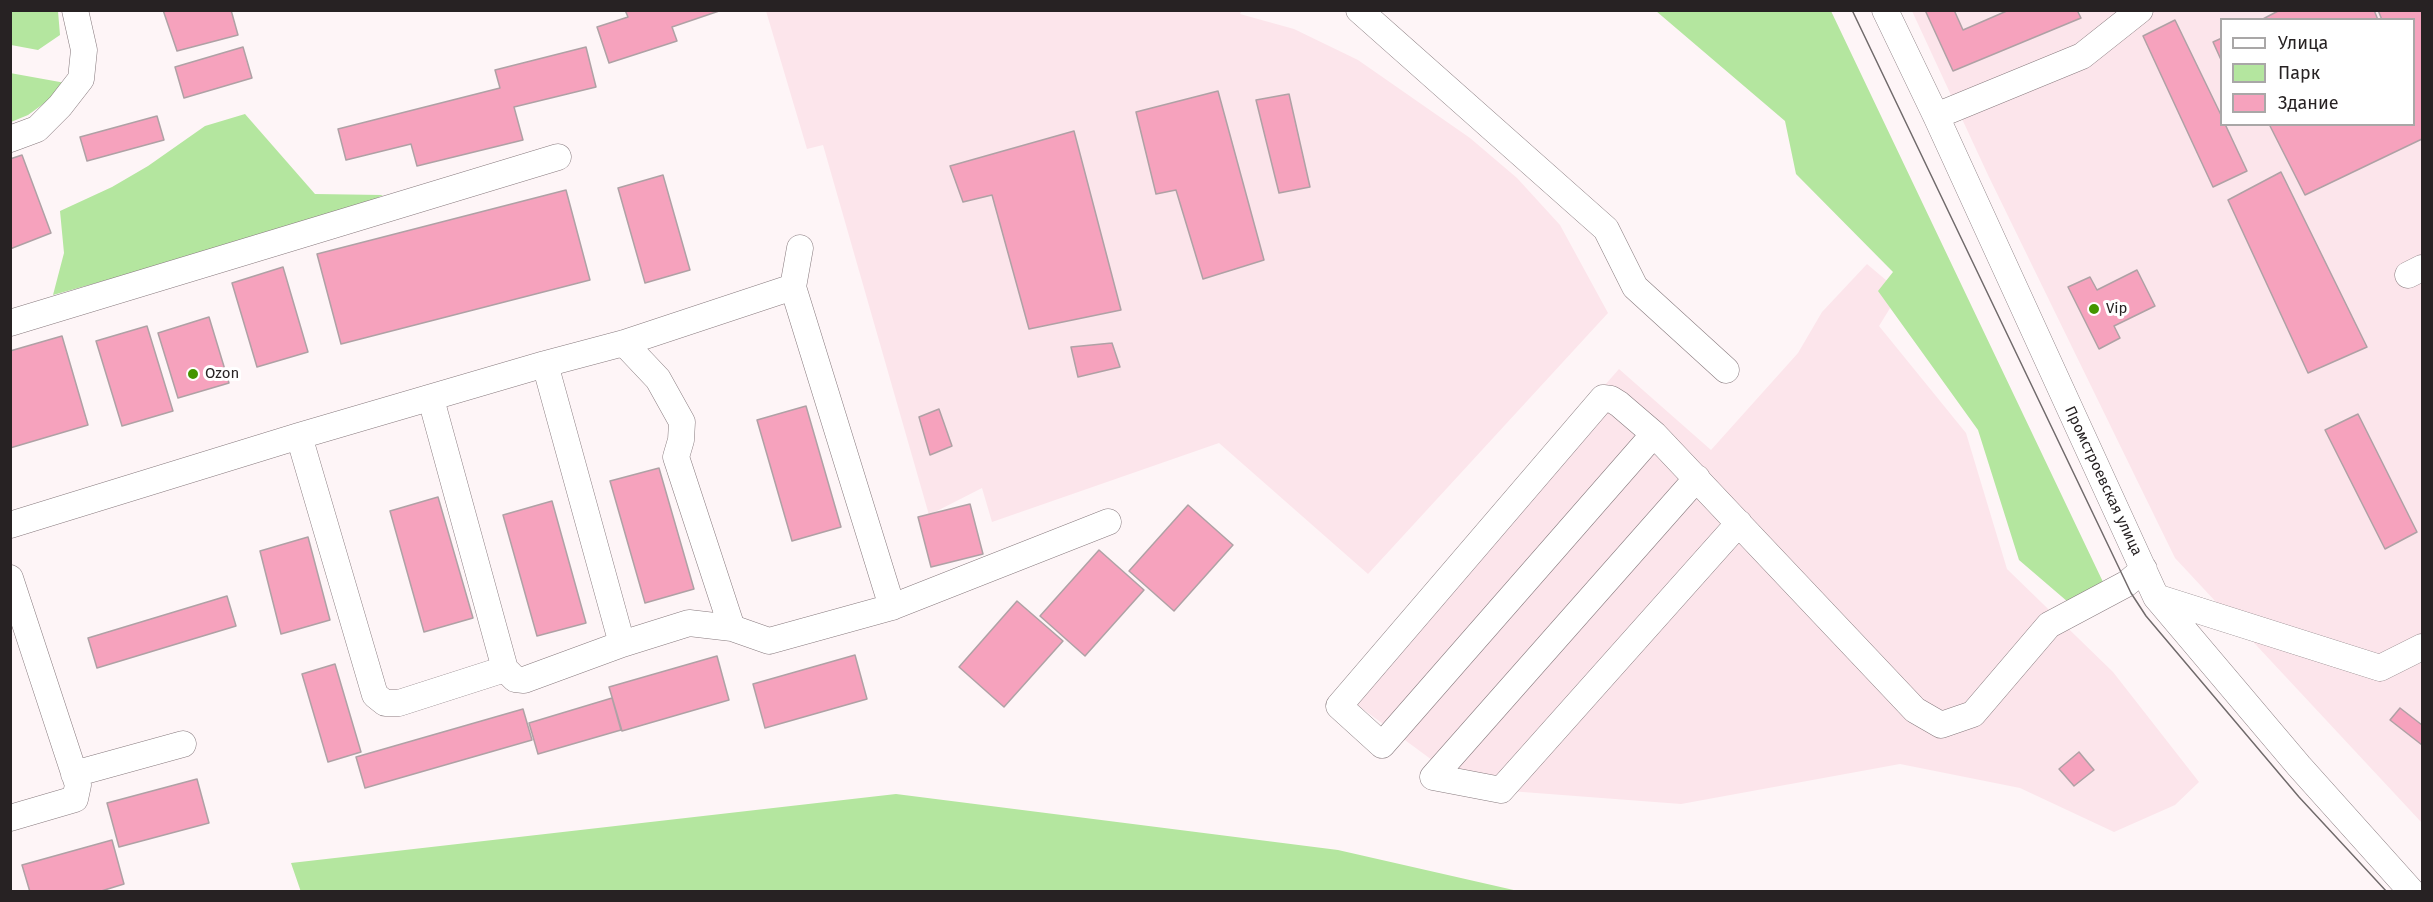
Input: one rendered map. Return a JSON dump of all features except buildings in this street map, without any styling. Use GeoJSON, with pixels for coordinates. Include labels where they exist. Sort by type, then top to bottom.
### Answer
{"type":"FeatureCollection","features":[{"type":"Feature","properties":{"kind":"street"},"geometry":{"type":"LineString","coordinates":[[10,139],[38,129],[81,79],[84,50],[75,10]]}},
{"type":"Feature","properties":{"kind":"street"},"geometry":{"type":"LineString","coordinates":[[1359,10],[1606,229],[1635,287],[1726,370]]}},
{"type":"Feature","properties":{"kind":"street","name":"Промстроевская улица"},"geometry":{"type":"LineString","coordinates":[[1885,10],[1936,116],[2156,597],[2299,766],[2412,891]]}},
{"type":"Feature","properties":{"kind":"street"},"geometry":{"type":"LineString","coordinates":[[1936,116],[2082,56],[2140,10]]}},
{"type":"Feature","properties":{"kind":"street"},"geometry":{"type":"LineString","coordinates":[[10,323],[558,157]]}},
{"type":"Feature","properties":{"kind":"street"},"geometry":{"type":"LineString","coordinates":[[800,248],[793,288],[892,607]]}},
{"type":"Feature","properties":{"kind":"street"},"geometry":{"type":"LineString","coordinates":[[10,525],[299,436],[545,364],[624,344],[793,288]]}},
{"type":"Feature","properties":{"kind":"street"},"geometry":{"type":"LineString","coordinates":[[624,344],[658,379],[682,422],[681,440],[676,457],[732,628]]}},
{"type":"Feature","properties":{"kind":"street"},"geometry":{"type":"LineString","coordinates":[[545,364],[622,644]]}},
{"type":"Feature","properties":{"kind":"street"},"geometry":{"type":"LineString","coordinates":[[1654,435],[1382,744],[1339,706],[1603,398],[1611,399],[1618,404],[1654,435],[1915,710],[1941,725],[1973,714],[2049,625],[2126,584],[2144,569]]}},
{"type":"Feature","properties":{"kind":"street"},"geometry":{"type":"LineString","coordinates":[[431,399],[505,669],[515,679],[525,681],[622,644],[689,623],[732,628],[769,641],[892,607],[1108,522]]}},
{"type":"Feature","properties":{"kind":"street"},"geometry":{"type":"LineString","coordinates":[[299,436],[375,695],[385,703],[399,703],[505,669]]}},
{"type":"Feature","properties":{"kind":"street"},"geometry":{"type":"LineString","coordinates":[[1696,477],[1433,777],[1501,790],[1739,523]]}},
{"type":"Feature","properties":{"kind":"street"},"geometry":{"type":"LineString","coordinates":[[10,578],[78,785],[75,799],[10,818]]}},
{"type":"Feature","properties":{"kind":"street"},"geometry":{"type":"LineString","coordinates":[[2156,597],[2380,668],[2422,648]]}},
{"type":"Feature","properties":{"kind":"street"},"geometry":{"type":"LineString","coordinates":[[74,774],[183,744]]}},
{"type":"Feature","properties":{"kind":"shaded area"},"geometry":{"type":"Polygon","coordinates":[[[1242,10],[1240,14],[1294,29],[1358,60],[1470,138],[1517,178],[1560,225],[1608,313],[1368,574],[1219,443],[992,522],[982,488],[929,515],[823,145],[807,149],[766,11],[1242,10]]]}},
{"type":"Feature","properties":{"kind":"shaded area"},"geometry":{"type":"Polygon","coordinates":[[[1912,11],[2422,11],[2422,823],[2175,558],[1988,175],[1912,11]]]}},
{"type":"Feature","properties":{"kind":"shaded area"},"geometry":{"type":"Polygon","coordinates":[[[1867,264],[1900,292],[1879,326],[1966,433],[2007,569],[2113,672],[2199,782],[2175,805],[2114,832],[2020,788],[1900,764],[1681,804],[1470,788],[1337,690],[1619,369],[1711,450],[1798,353],[1822,312],[1867,264]]]}},
{"type":"Feature","properties":{"kind":"green space"},"geometry":{"type":"Polygon","coordinates":[[[10,11],[58,11],[60,35],[38,50],[11,45],[10,11]]]}},
{"type":"Feature","properties":{"kind":"green space"},"geometry":{"type":"Polygon","coordinates":[[[1656,11],[1831,11],[2103,582],[2068,602],[2019,560],[1978,430],[1878,291],[1893,272],[1796,174],[1785,121],[1656,11]]]}},
{"type":"Feature","properties":{"kind":"green space"},"geometry":{"type":"Polygon","coordinates":[[[10,73],[71,84],[28,115],[11,122],[10,73]]]}},
{"type":"Feature","properties":{"kind":"green space"},"geometry":{"type":"Polygon","coordinates":[[[245,114],[315,194],[383,195],[347,213],[53,295],[64,253],[60,211],[112,187],[148,166],[205,126],[245,114]]]}},
{"type":"Feature","properties":{"kind":"green space"},"geometry":{"type":"Polygon","coordinates":[[[896,794],[1338,850],[1518,891],[301,892],[291,863],[896,794]]]}},
{"type":"Feature","properties":{"kind":"tram line"},"geometry":{"type":"LineString","coordinates":[[1852,10],[2131,593],[2146,616],[2299,797],[2387,892]]}},
{"type":"Feature","properties":{"kind":"place","name":"Vip"},"geometry":{"type":"Point","coordinates":[2094,309]}},
{"type":"Feature","properties":{"kind":"place","name":"Ozon"},"geometry":{"type":"Point","coordinates":[193,374]}}]}
